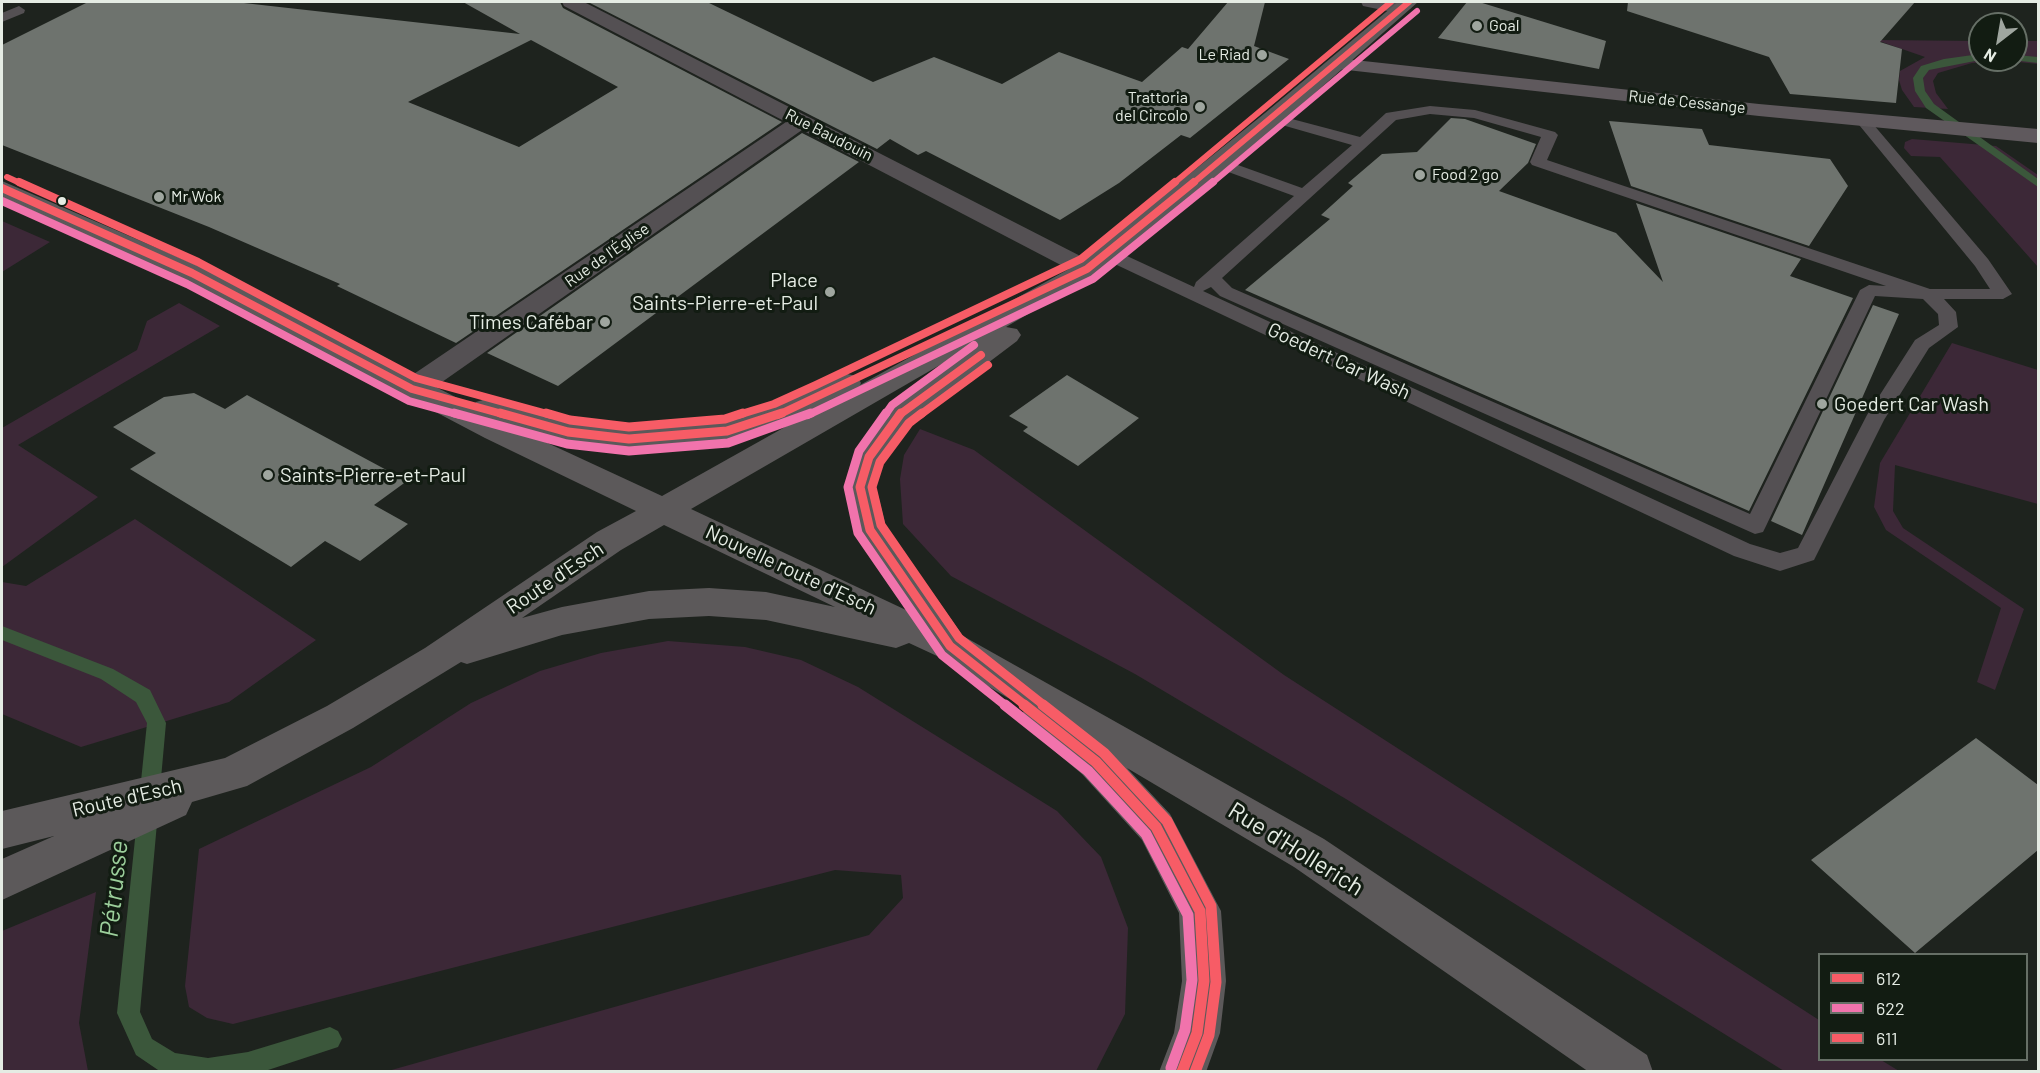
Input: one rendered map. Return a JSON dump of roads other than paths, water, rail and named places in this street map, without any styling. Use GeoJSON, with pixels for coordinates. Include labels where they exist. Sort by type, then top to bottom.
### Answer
{"type":"FeatureCollection","features":[{"type":"Feature","properties":{"kind":"main road","name":"Route d'Esch"},"geometry":{"type":"LineString","coordinates":[[2,830],[70,830],[232,774],[340,717],[438,658],[609,542],[1097,262],[1273,118],[1406,5]]}},
{"type":"Feature","properties":{"kind":"main road","name":"Rue de Cessange"},"geometry":{"type":"LineString","coordinates":[[1336,64],[1862,120],[2038,136]]}},
{"type":"Feature","properties":{"kind":"main road"},"geometry":{"type":"LineString","coordinates":[[2,188],[192,273],[412,389]]}},
{"type":"Feature","properties":{"kind":"main road","name":"Route d'Esch"},"geometry":{"type":"LineString","coordinates":[[412,389],[568,432],[629,439],[727,431],[778,415],[821,396],[1097,262]]}},
{"type":"Feature","properties":{"kind":"main road"},"geometry":{"type":"LineString","coordinates":[[1097,262],[1042,310],[900,414],[869,457],[860,487],[870,530],[950,646],[1096,762],[1156,827],[1200,911],[1203,937],[1204,981],[1197,1033],[1182,1071]]}},
{"type":"Feature","properties":{"kind":"main road","name":"Nouvelle route d'Esch"},"geometry":{"type":"LineString","coordinates":[[412,389],[950,646]]}},
{"type":"Feature","properties":{"kind":"main road"},"geometry":{"type":"LineString","coordinates":[[438,658],[562,621],[649,605],[709,602],[766,606],[950,646]]}},
{"type":"Feature","properties":{"kind":"main road","name":"Rue d'Hollerich"},"geometry":{"type":"LineString","coordinates":[[950,646],[1309,853],[1630,1071]]}},
{"type":"Feature","properties":{"kind":"main road"},"geometry":{"type":"LineString","coordinates":[[2,880],[70,830]]}},
{"type":"Feature","properties":{"kind":"street","name":"Rue Baudouin"},"geometry":{"type":"LineString","coordinates":[[571,2],[801,121],[1097,262]]}},
{"type":"Feature","properties":{"kind":"street"},"geometry":{"type":"LineString","coordinates":[[1370,2],[1406,5]]}},
{"type":"Feature","properties":{"kind":"street","name":"Rue de l'Église"},"geometry":{"type":"LineString","coordinates":[[412,389],[801,121]]}},
{"type":"Feature","properties":{"kind":"lane"},"geometry":{"type":"LineString","coordinates":[[2,18],[19,10]]}},
{"type":"Feature","properties":{"kind":"lane"},"geometry":{"type":"LineString","coordinates":[[1097,262],[1194,293],[1306,195],[1391,116],[1430,110],[1475,114],[1550,135],[1538,162],[1928,294],[2003,294],[1982,263],[1862,120]]}},
{"type":"Feature","properties":{"kind":"lane"},"geometry":{"type":"LineString","coordinates":[[1273,118],[1363,143]]}},
{"type":"Feature","properties":{"kind":"lane"},"geometry":{"type":"LineString","coordinates":[[1218,163],[1306,195]]}},
{"type":"Feature","properties":{"kind":"lane","name":"Goedert Car Wash"},"geometry":{"type":"LineString","coordinates":[[1194,293],[1731,545],[1780,562],[1806,554],[1874,420],[1922,344],[1949,327],[1947,312],[1928,294],[1869,290],[1755,526],[1226,292],[1212,278]]}},
{"type":"Feature","properties":{"kind":"waterway"},"geometry":{"type":"LineString","coordinates":[[1968,59],[1944,62],[1925,68],[1918,78],[1920,91],[1930,106],[2038,184]]}},
{"type":"Feature","properties":{"kind":"waterway"},"geometry":{"type":"LineString","coordinates":[[2028,59],[2038,60]]}},
{"type":"Feature","properties":{"kind":"waterway","name":"Pétrusse"},"geometry":{"type":"LineString","coordinates":[[2,633],[107,674],[143,696],[157,723],[128,1013],[144,1047],[171,1064],[208,1070],[248,1064],[330,1039]]}},
{"type":"Feature","properties":{"kind":"place","name":"Goal"},"geometry":{"type":"Point","coordinates":[1477,26]}},
{"type":"Feature","properties":{"kind":"place","name":"Le Riad"},"geometry":{"type":"Point","coordinates":[1262,55]}},
{"type":"Feature","properties":{"kind":"place","name":"Trattoria del Circolo"},"geometry":{"type":"Point","coordinates":[1200,107]}},
{"type":"Feature","properties":{"kind":"place","name":"Food 2 go"},"geometry":{"type":"Point","coordinates":[1420,175]}},
{"type":"Feature","properties":{"kind":"place","name":"Mr Wok"},"geometry":{"type":"Point","coordinates":[159,197]}},
{"type":"Feature","properties":{"kind":"place","name":"Place Saints-Pierre-et-Paul"},"geometry":{"type":"Point","coordinates":[830,292]}},
{"type":"Feature","properties":{"kind":"place","name":"Times Cafébar"},"geometry":{"type":"Point","coordinates":[605,322]}},
{"type":"Feature","properties":{"kind":"place","name":"Goedert Car Wash"},"geometry":{"type":"Point","coordinates":[1822,404]}},
{"type":"Feature","properties":{"kind":"place","name":"Saints-Pierre-et-Paul"},"geometry":{"type":"Point","coordinates":[268,475]}}]}
